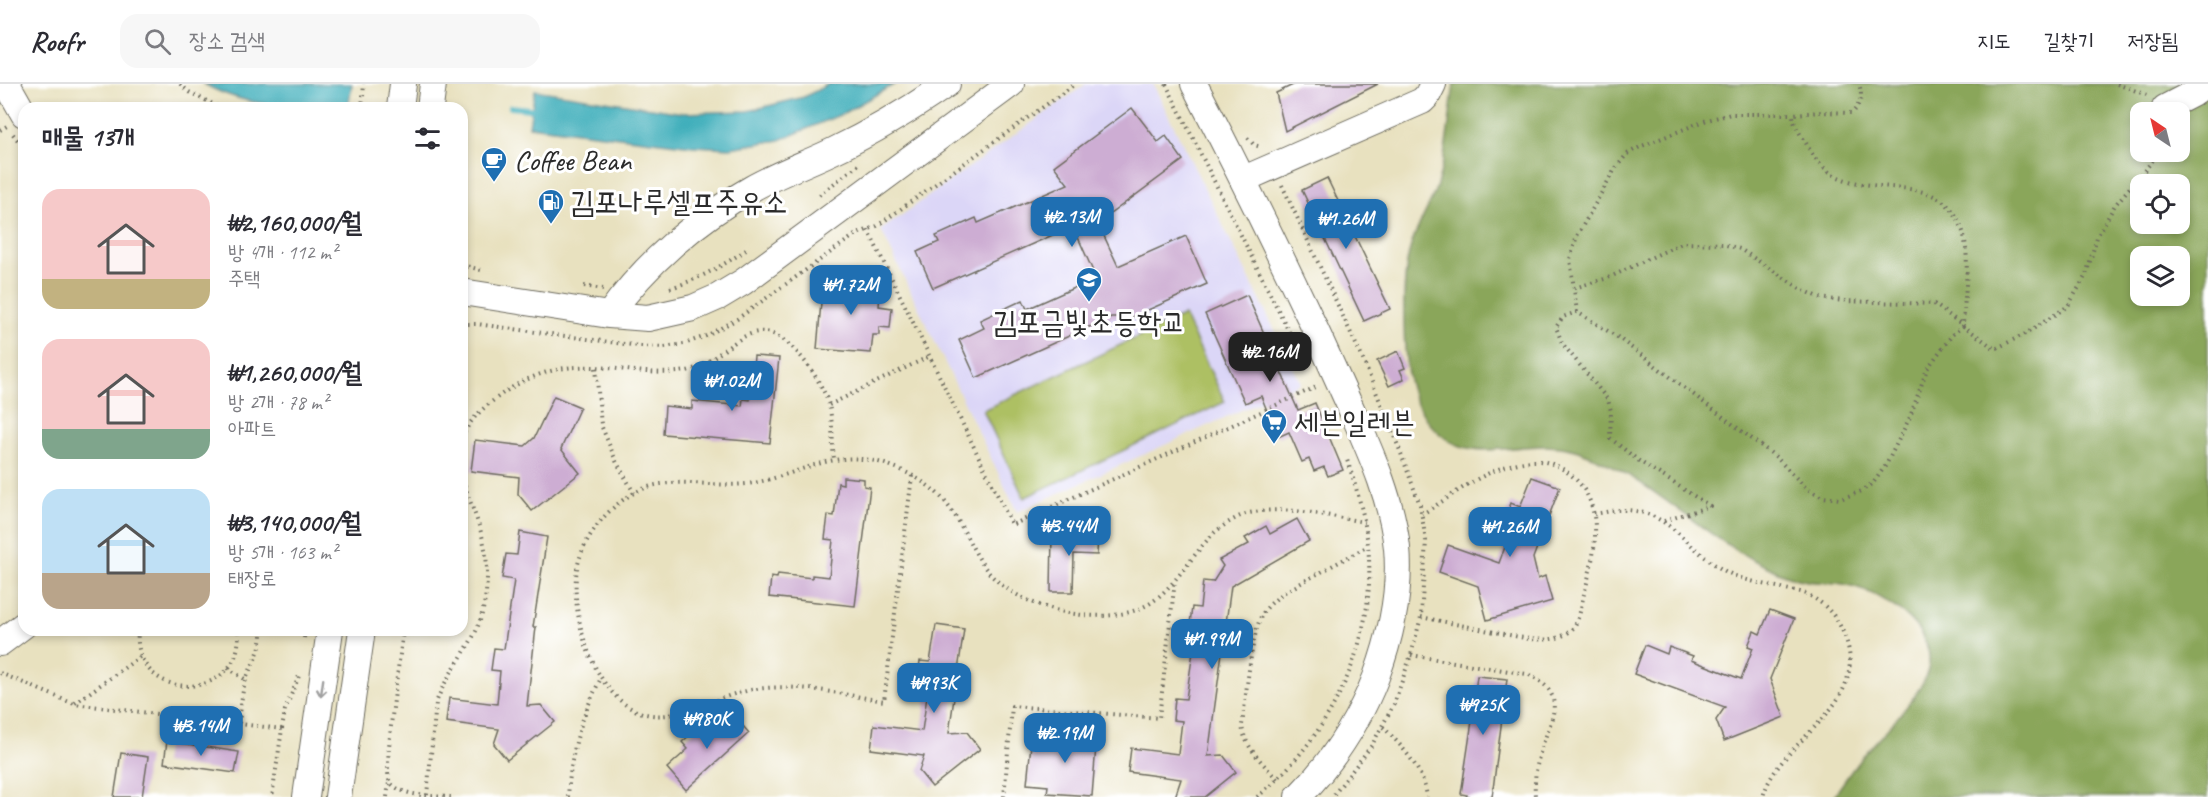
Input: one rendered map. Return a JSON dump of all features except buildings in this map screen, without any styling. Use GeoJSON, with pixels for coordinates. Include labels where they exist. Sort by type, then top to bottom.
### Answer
{"type":"FeatureCollection","features":[{"type":"Feature","properties":{"kind":"street"},"geometry":{"type":"LineString","coordinates":[[7,84],[18,103]]}},
{"type":"Feature","properties":{"kind":"street"},"geometry":{"type":"LineString","coordinates":[[401,102],[403,84]]}},
{"type":"Feature","properties":{"kind":"street"},"geometry":{"type":"LineString","coordinates":[[431,102],[433,84]]}},
{"type":"Feature","properties":{"kind":"street"},"geometry":{"type":"LineString","coordinates":[[609,315],[625,292],[646,270],[674,244],[725,205],[752,188],[890,122],[947,84]]}},
{"type":"Feature","properties":{"kind":"street"},"geometry":{"type":"LineString","coordinates":[[468,293],[609,315],[648,318],[693,308],[743,282],[1011,84]]}},
{"type":"Feature","properties":{"kind":"street"},"geometry":{"type":"LineString","coordinates":[[1194,84],[1244,179],[1333,366],[1373,459],[1389,504],[1397,548],[1396,602],[1391,632],[1366,703],[1337,753],[1298,797]]}},
{"type":"Feature","properties":{"kind":"street"},"geometry":{"type":"LineString","coordinates":[[1244,179],[1422,101],[1433,84]]}},
{"type":"Feature","properties":{"kind":"street"},"geometry":{"type":"LineString","coordinates":[[2177,102],[2205,84]]}},
{"type":"Feature","properties":{"kind":"street"},"geometry":{"type":"LineString","coordinates":[[0,643],[18,630]]}},
{"type":"Feature","properties":{"kind":"street"},"geometry":{"type":"LineString","coordinates":[[306,797],[329,636]]}},
{"type":"Feature","properties":{"kind":"street"},"geometry":{"type":"LineString","coordinates":[[338,797],[361,636]]}},
{"type":"Feature","properties":{"kind":"path"},"geometry":{"type":"LineString","coordinates":[[180,84],[189,92],[209,102]]}},
{"type":"Feature","properties":{"kind":"path"},"geometry":{"type":"LineString","coordinates":[[362,102],[364,84]]}},
{"type":"Feature","properties":{"kind":"path"},"geometry":{"type":"LineString","coordinates":[[1166,84],[1297,346]]}},
{"type":"Feature","properties":{"kind":"path"},"geometry":{"type":"LineString","coordinates":[[1577,312],[1570,260],[1577,236],[1615,169],[1628,154],[1642,146],[1707,120],[1731,114],[1852,113],[1860,104],[1862,94],[1859,84]]}},
{"type":"Feature","properties":{"kind":"path"},"geometry":{"type":"LineString","coordinates":[[1577,312],[1625,342],[1776,458],[1806,489],[1823,497],[1840,499],[1862,491],[1874,482],[1886,465],[1910,417],[1927,369],[1952,335],[1963,326],[1966,248],[1959,221],[1944,201],[1931,193],[1875,187],[1834,176],[1810,151],[1793,122],[1793,114]]}},
{"type":"Feature","properties":{"kind":"path"},"geometry":{"type":"LineString","coordinates":[[1244,130],[1254,145],[1263,148]]}},
{"type":"Feature","properties":{"kind":"path"},"geometry":{"type":"LineString","coordinates":[[1574,288],[1608,278],[1682,243],[1723,244],[1740,249],[1801,290],[1821,298],[1843,301],[1934,304],[1995,350],[2068,306],[2086,275],[2097,237],[2115,205],[2152,162]]}},
{"type":"Feature","properties":{"kind":"path"},"geometry":{"type":"LineString","coordinates":[[868,230],[1012,525],[1316,387],[1312,377]]}},
{"type":"Feature","properties":{"kind":"path"},"geometry":{"type":"LineString","coordinates":[[1577,312],[1563,317],[1556,327],[1562,343],[1608,400],[1611,411],[1610,438],[1639,461],[1710,506],[1664,521]]}},
{"type":"Feature","properties":{"kind":"path"},"geometry":{"type":"LineString","coordinates":[[468,427],[486,406],[518,384],[559,369],[579,367],[662,373],[686,371],[702,367],[748,334],[758,331],[780,338],[802,358],[813,373],[829,405],[834,459]]}},
{"type":"Feature","properties":{"kind":"path"},"geometry":{"type":"LineString","coordinates":[[829,405],[930,356]]}},
{"type":"Feature","properties":{"kind":"path"},"geometry":{"type":"LineString","coordinates":[[596,368],[601,425],[616,461],[634,493]]}},
{"type":"Feature","properties":{"kind":"path"},"geometry":{"type":"LineString","coordinates":[[1257,797],[1277,779],[1328,716],[1350,671],[1366,620],[1369,588],[1368,546],[1358,492],[1344,451]]}},
{"type":"Feature","properties":{"kind":"path"},"geometry":{"type":"LineString","coordinates":[[912,476],[884,701],[808,689],[771,687],[726,696],[676,715],[658,716],[643,713],[627,705],[601,678],[580,624],[575,584],[578,565],[591,534],[603,519],[634,493],[655,484],[669,482],[743,484],[834,459],[857,457],[874,460],[893,466],[912,476],[936,493],[950,507],[980,559],[1003,585],[1040,604],[1082,616],[1124,614],[1154,600],[1205,541],[1216,531],[1246,514],[1288,511],[1364,522]]}},
{"type":"Feature","properties":{"kind":"path"},"geometry":{"type":"LineString","coordinates":[[1421,617],[1529,639],[1558,638],[1570,631],[1577,621],[1592,562],[1595,527],[1594,514],[1587,492],[1563,468],[1549,462],[1533,461],[1490,471],[1422,514]]}},
{"type":"Feature","properties":{"kind":"path"},"geometry":{"type":"LineString","coordinates":[[427,795],[436,704],[441,690],[480,621],[485,590],[484,545],[468,493]]}},
{"type":"Feature","properties":{"kind":"path"},"geometry":{"type":"LineString","coordinates":[[1594,514],[1620,509],[1644,512],[1664,521],[1713,564],[1735,577],[1807,594],[1827,607],[1840,625],[1848,642],[1850,659],[1848,675],[1839,698],[1824,720],[1778,768],[1763,797]]}},
{"type":"Feature","properties":{"kind":"path"},"geometry":{"type":"LineString","coordinates":[[1277,779],[1253,752],[1243,734],[1242,725],[1254,645],[1262,614],[1283,593],[1368,546]]}},
{"type":"Feature","properties":{"kind":"path"},"geometry":{"type":"LineString","coordinates":[[1004,797],[1012,706],[1159,718],[1175,578]]}},
{"type":"Feature","properties":{"kind":"path"},"geometry":{"type":"LineString","coordinates":[[137,636],[141,656],[150,670],[162,681],[178,686],[195,687],[212,682],[228,668],[235,657],[239,636]]}},
{"type":"Feature","properties":{"kind":"path"},"geometry":{"type":"LineString","coordinates":[[239,723],[246,680],[254,664],[263,636]]}},
{"type":"Feature","properties":{"kind":"path"},"geometry":{"type":"LineString","coordinates":[[304,636],[304,642]]}},
{"type":"Feature","properties":{"kind":"path"},"geometry":{"type":"LineString","coordinates":[[387,797],[388,751],[402,636]]}},
{"type":"Feature","properties":{"kind":"path"},"geometry":{"type":"LineString","coordinates":[[1411,655],[1527,674],[1539,679],[1548,688],[1554,700],[1553,714],[1536,770],[1535,797]]}},
{"type":"Feature","properties":{"kind":"path"},"geometry":{"type":"LineString","coordinates":[[74,704],[141,656]]}},
{"type":"Feature","properties":{"kind":"path"},"geometry":{"type":"LineString","coordinates":[[272,797],[285,710],[299,676],[301,664]]}},
{"type":"Feature","properties":{"kind":"path"},"geometry":{"type":"LineString","coordinates":[[228,668],[246,680]]}},
{"type":"Feature","properties":{"kind":"path"},"geometry":{"type":"LineString","coordinates":[[0,673],[74,704],[282,729]]}},
{"type":"Feature","properties":{"kind":"path"},"geometry":{"type":"LineString","coordinates":[[568,797],[577,733],[601,678]]}},
{"type":"Feature","properties":{"kind":"path"},"geometry":{"type":"LineString","coordinates":[[1383,727],[1402,746],[1417,769],[1427,797]]}},
{"type":"Feature","properties":{"kind":"path"},"geometry":{"type":"LineString","coordinates":[[389,782],[399,790],[451,797]]}},
{"type":"Feature","properties":{"kind":"shaded area","name":"김포금빛초등학교"},"geometry":{"type":"Polygon","coordinates":[[[1086,84],[1153,84],[1301,383],[1017,512],[881,230],[1086,84]]]}},
{"type":"Feature","properties":{"kind":"green space"},"geometry":{"type":"Polygon","coordinates":[[[1454,84],[2208,84],[2208,797],[1833,797],[1859,761],[1920,688],[1926,675],[1929,655],[1920,632],[1897,609],[1873,594],[1842,584],[1814,582],[1779,573],[1722,541],[1629,476],[1578,451],[1532,446],[1490,450],[1469,448],[1450,441],[1432,427],[1416,402],[1411,388],[1405,349],[1404,303],[1410,249],[1433,196],[1445,150],[1454,84]]]}},
{"type":"Feature","properties":{"kind":"green space"},"geometry":{"type":"Polygon","coordinates":[[[1184,315],[1225,402],[1024,498],[983,410],[1184,315]]]}},
{"type":"Feature","properties":{"kind":"water"},"geometry":{"type":"Polygon","coordinates":[[[204,84],[352,84],[349,102],[253,102],[204,84]]]}},
{"type":"Feature","properties":{"kind":"water"},"geometry":{"type":"Polygon","coordinates":[[[829,84],[895,84],[842,114],[780,140],[730,148],[693,146],[529,126],[535,90],[683,113],[748,111],[804,97],[829,84]]]}},
{"type":"Feature","properties":{"kind":"waterway"},"geometry":{"type":"LineString","coordinates":[[511,107],[538,110]]}},
{"type":"Feature","properties":{"kind":"place","name":"Coffee Bean"},"geometry":{"type":"Point","coordinates":[494,183]}},
{"type":"Feature","properties":{"kind":"place","name":"김포나루셀프주유소"},"geometry":{"type":"Point","coordinates":[551,225]}},
{"type":"Feature","properties":{"kind":"place","name":"김포금빛초등학교"},"geometry":{"type":"Point","coordinates":[1089,303]}},
{"type":"Feature","properties":{"kind":"place","name":"세븐일레븐"},"geometry":{"type":"Point","coordinates":[1274,445]}}]}
